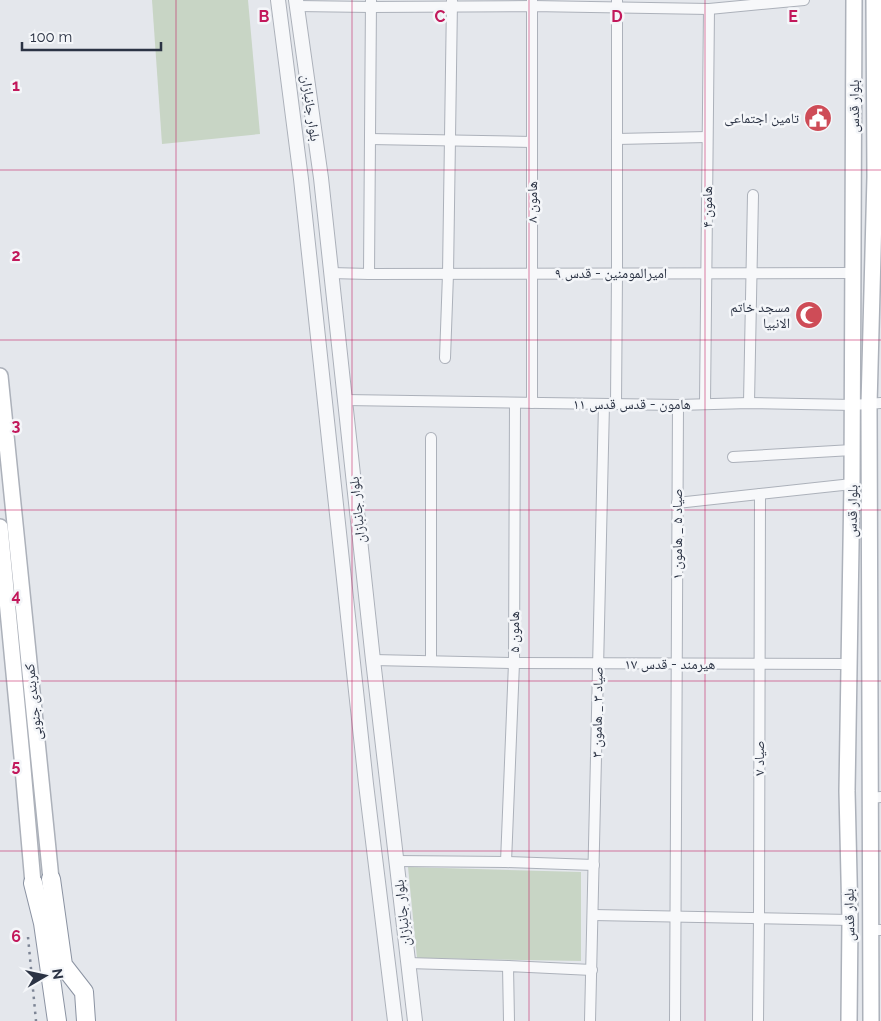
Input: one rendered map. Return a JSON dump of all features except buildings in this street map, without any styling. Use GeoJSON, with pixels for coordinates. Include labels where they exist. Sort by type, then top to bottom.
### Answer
{"type":"FeatureCollection","features":[{"type":"Feature","properties":{"kind":"highway","name":"کمربندی جنوبی"},"geometry":{"type":"LineString","coordinates":[[50,878],[50,922],[57,1021]]}},
{"type":"Feature","properties":{"kind":"highway","name":"کمربندی جنوبی"},"geometry":{"type":"LineString","coordinates":[[33,883],[50,922],[63,966],[84,992],[86,1021]]}},
{"type":"Feature","properties":{"kind":"main road","name":"بلوار قدس"},"geometry":{"type":"LineString","coordinates":[[849,1021],[850,920],[847,791],[853,405],[854,0]]}},
{"type":"Feature","properties":{"kind":"main road","name":"بلوار قدس"},"geometry":{"type":"LineString","coordinates":[[871,1021],[876,930],[875,404],[878,66],[874,0]]}},
{"type":"Feature","properties":{"kind":"main road","name":"کمربندی جنوبی"},"geometry":{"type":"LineString","coordinates":[[0,376],[50,878]]}},
{"type":"Feature","properties":{"kind":"main road","name":"کمربندی جنوبی"},"geometry":{"type":"LineString","coordinates":[[0,527],[33,883]]}},
{"type":"Feature","properties":{"kind":"main road"},"geometry":{"type":"LineString","coordinates":[[22,757],[38,756]]}},
{"type":"Feature","properties":{"kind":"main road"},"geometry":{"type":"LineString","coordinates":[[29,844],[47,842]]}},
{"type":"Feature","properties":{"kind":"street","name":"بلوار جانبازان"},"geometry":{"type":"LineString","coordinates":[[278,0],[301,179],[366,784],[395,1021]]}},
{"type":"Feature","properties":{"kind":"street"},"geometry":{"type":"LineString","coordinates":[[296,3],[617,4],[708,9],[804,0]]}},
{"type":"Feature","properties":{"kind":"street","name":"بلوار جانبازان"},"geometry":{"type":"LineString","coordinates":[[296,3],[321,178],[373,660],[415,1021]]}},
{"type":"Feature","properties":{"kind":"street"},"geometry":{"type":"LineString","coordinates":[[445,358],[452,3]]}},
{"type":"Feature","properties":{"kind":"street","name":"هامون ۸"},"geometry":{"type":"LineString","coordinates":[[532,3],[532,403]]}},
{"type":"Feature","properties":{"kind":"street"},"geometry":{"type":"LineString","coordinates":[[369,274],[372,4]]}},
{"type":"Feature","properties":{"kind":"street"},"geometry":{"type":"LineString","coordinates":[[616,404],[618,273],[617,4]]}},
{"type":"Feature","properties":{"kind":"street","name":"هامون ۴"},"geometry":{"type":"LineString","coordinates":[[705,404],[708,9]]}},
{"type":"Feature","properties":{"kind":"street"},"geometry":{"type":"LineString","coordinates":[[617,139],[707,137]]}},
{"type":"Feature","properties":{"kind":"street"},"geometry":{"type":"LineString","coordinates":[[370,139],[532,142]]}},
{"type":"Feature","properties":{"kind":"street"},"geometry":{"type":"LineString","coordinates":[[301,179],[321,178]]}},
{"type":"Feature","properties":{"kind":"street"},"geometry":{"type":"LineString","coordinates":[[749,403],[753,195]]}},
{"type":"Feature","properties":{"kind":"street","name":"امیرالمومنین - قدس ۹"},"geometry":{"type":"LineString","coordinates":[[331,272],[369,274],[853,273]]}},
{"type":"Feature","properties":{"kind":"street","name":"هامون - قدس قدس ۱۱"},"geometry":{"type":"LineString","coordinates":[[345,400],[678,405],[749,403],[875,404]]}},
{"type":"Feature","properties":{"kind":"street","name":"هامون ۵"},"geometry":{"type":"LineString","coordinates":[[506,862],[514,663],[516,403]]}},
{"type":"Feature","properties":{"kind":"street","name":"صیاد ۳ _ هامون ۳"},"geometry":{"type":"LineString","coordinates":[[590,1021],[604,404]]}},
{"type":"Feature","properties":{"kind":"street","name":"صیاد ۵ _ هامون ۱"},"geometry":{"type":"LineString","coordinates":[[675,917],[678,405]]}},
{"type":"Feature","properties":{"kind":"street"},"geometry":{"type":"LineString","coordinates":[[431,438],[431,661]]}},
{"type":"Feature","properties":{"kind":"street"},"geometry":{"type":"LineString","coordinates":[[733,457],[852,450]]}},
{"type":"Feature","properties":{"kind":"street"},"geometry":{"type":"LineString","coordinates":[[677,503],[852,484]]}},
{"type":"Feature","properties":{"kind":"street","name":"صیاد ۷"},"geometry":{"type":"LineString","coordinates":[[758,1021],[760,494]]}},
{"type":"Feature","properties":{"kind":"street","name":"هیرمند - قدس ۱۷"},"geometry":{"type":"LineString","coordinates":[[373,660],[598,664],[849,664]]}},
{"type":"Feature","properties":{"kind":"street"},"geometry":{"type":"LineString","coordinates":[[366,784],[387,781]]}},
{"type":"Feature","properties":{"kind":"street"},"geometry":{"type":"LineString","coordinates":[[396,862],[506,862],[594,865]]}},
{"type":"Feature","properties":{"kind":"street"},"geometry":{"type":"LineString","coordinates":[[593,915],[850,920]]}},
{"type":"Feature","properties":{"kind":"street"},"geometry":{"type":"LineString","coordinates":[[674,1021],[675,917]]}},
{"type":"Feature","properties":{"kind":"street"},"geometry":{"type":"LineString","coordinates":[[408,962],[592,970]]}},
{"type":"Feature","properties":{"kind":"street"},"geometry":{"type":"LineString","coordinates":[[508,966],[509,1021]]}},
{"type":"Feature","properties":{"kind":"green space"},"geometry":{"type":"Polygon","coordinates":[[[152,0],[248,0],[260,134],[162,144],[152,0]]]}},
{"type":"Feature","properties":{"kind":"green space"},"geometry":{"type":"Polygon","coordinates":[[[408,867],[581,872],[581,961],[417,958],[408,867]]]}},
{"type":"Feature","properties":{"kind":"railway"},"geometry":{"type":"LineString","coordinates":[[28,937],[36,1021]]}},
{"type":"Feature","properties":{"kind":"place","name":"تامین اجتماعی"},"geometry":{"type":"Point","coordinates":[818,118]}},
{"type":"Feature","properties":{"kind":"place","name":"مسجد خاتم الانبیا"},"geometry":{"type":"Point","coordinates":[809,315]}}]}
